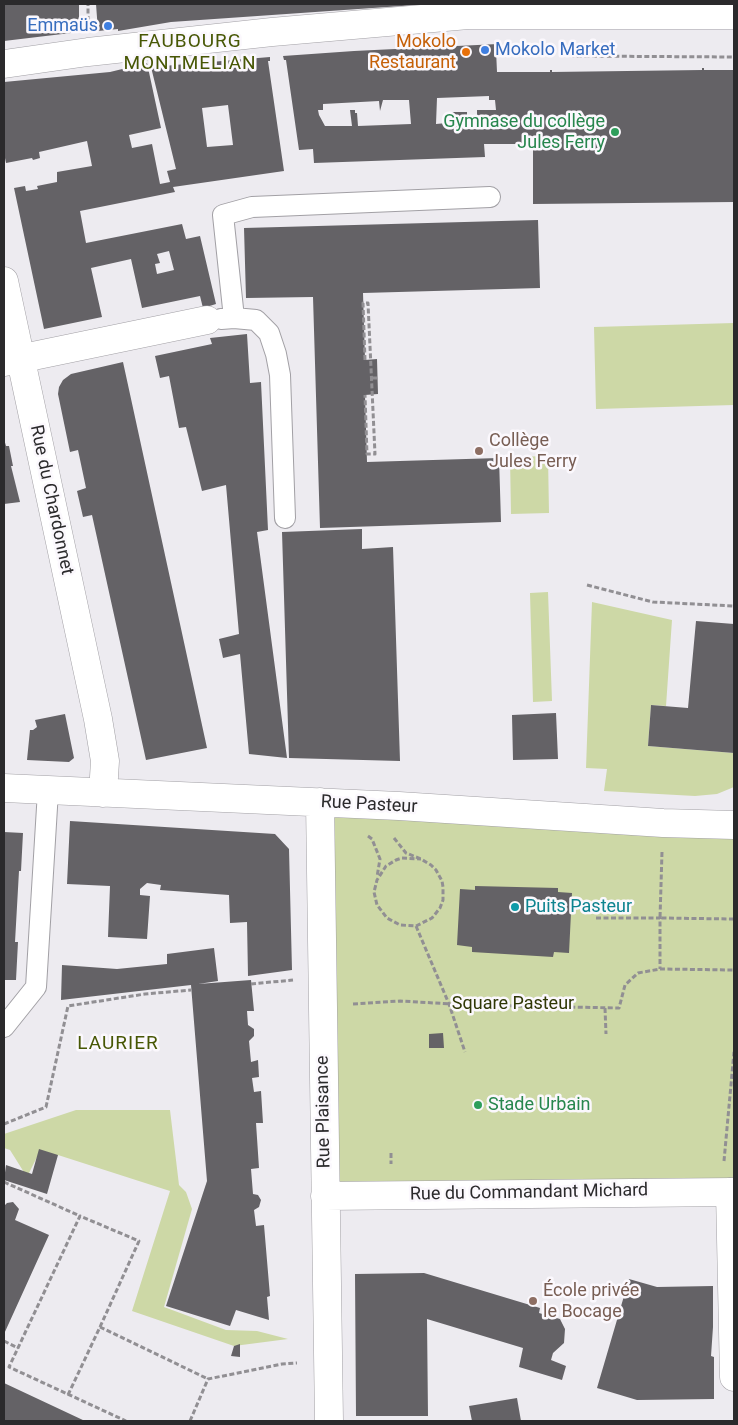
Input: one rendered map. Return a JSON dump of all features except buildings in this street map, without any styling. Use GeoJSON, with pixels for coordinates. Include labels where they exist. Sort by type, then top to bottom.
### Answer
{"type":"FeatureCollection","features":[{"type":"Feature","properties":{"kind":"street"},"geometry":{"type":"LineString","coordinates":[[4,64],[88,52],[272,32],[424,20],[468,10],[734,15]]}},
{"type":"Feature","properties":{"kind":"street","name":"Rue du Chardonnet"},"geometry":{"type":"LineString","coordinates":[[4,281],[12,361],[98,720],[105,761],[103,793]]}},
{"type":"Feature","properties":{"kind":"street"},"geometry":{"type":"LineString","coordinates":[[12,361],[207,320]]}},
{"type":"Feature","properties":{"kind":"street","name":"Rue Pasteur"},"geometry":{"type":"LineString","coordinates":[[4,788],[330,803],[663,823],[734,825]]}},
{"type":"Feature","properties":{"kind":"street","name":"Rue Plaisance"},"geometry":{"type":"LineString","coordinates":[[329,1421],[322,978],[330,803]]}},
{"type":"Feature","properties":{"kind":"street"},"geometry":{"type":"LineString","coordinates":[[729,1192],[734,1377]]}},
{"type":"Feature","properties":{"kind":"street","name":"Rue du Commandant Michard"},"geometry":{"type":"LineString","coordinates":[[325,1196],[729,1192]]}},
{"type":"Feature","properties":{"kind":"lane"},"geometry":{"type":"LineString","coordinates":[[234,318],[223,215],[252,207],[490,197]]}},
{"type":"Feature","properties":{"kind":"lane"},"geometry":{"type":"LineString","coordinates":[[207,320],[234,318],[256,320],[269,333],[280,375],[285,518]]}},
{"type":"Feature","properties":{"kind":"lane"},"geometry":{"type":"LineString","coordinates":[[4,1027],[36,988],[48,791]]}},
{"type":"Feature","properties":{"kind":"path"},"geometry":{"type":"LineString","coordinates":[[564,39],[573,56],[734,57]]}},
{"type":"Feature","properties":{"kind":"path"},"geometry":{"type":"LineString","coordinates":[[365,360],[364,303],[368,303],[375,454],[367,454],[365,395]]}},
{"type":"Feature","properties":{"kind":"path"},"geometry":{"type":"LineString","coordinates":[[372,378],[377,378]]}},
{"type":"Feature","properties":{"kind":"path"},"geometry":{"type":"LineString","coordinates":[[587,585],[653,602],[734,606]]}},
{"type":"Feature","properties":{"kind":"path"},"geometry":{"type":"LineString","coordinates":[[330,803],[348,811],[358,828],[372,839],[380,859],[374,892],[377,905],[387,918],[400,925],[416,926],[432,918],[440,908],[443,900],[442,881],[436,870],[420,859],[402,858],[386,866],[377,880]]}},
{"type":"Feature","properties":{"kind":"path"},"geometry":{"type":"LineString","coordinates":[[660,969],[663,823]]}},
{"type":"Feature","properties":{"kind":"path"},"geometry":{"type":"LineString","coordinates":[[596,918],[734,919]]}},
{"type":"Feature","properties":{"kind":"path"},"geometry":{"type":"LineString","coordinates":[[416,926],[449,1004],[465,1052]]}},
{"type":"Feature","properties":{"kind":"path"},"geometry":{"type":"LineString","coordinates":[[322,1006],[400,1001],[619,1008],[625,985],[638,973],[660,969],[734,970]]}},
{"type":"Feature","properties":{"kind":"path"},"geometry":{"type":"LineString","coordinates":[[251,984],[322,978]]}},
{"type":"Feature","properties":{"kind":"path"},"geometry":{"type":"LineString","coordinates":[[4,1124],[46,1107],[68,1006],[144,994],[191,990]]}},
{"type":"Feature","properties":{"kind":"path"},"geometry":{"type":"LineString","coordinates":[[605,1008],[606,1034]]}},
{"type":"Feature","properties":{"kind":"path"},"geometry":{"type":"LineString","coordinates":[[729,1192],[734,1052]]}},
{"type":"Feature","properties":{"kind":"path"},"geometry":{"type":"LineString","coordinates":[[4,1182],[140,1241],[68,1395]]}},
{"type":"Feature","properties":{"kind":"path"},"geometry":{"type":"LineString","coordinates":[[80,1216],[9,1367],[126,1421]]}},
{"type":"Feature","properties":{"kind":"path"},"geometry":{"type":"LineString","coordinates":[[100,1327],[208,1379],[282,1364],[329,1360]]}},
{"type":"Feature","properties":{"kind":"path"},"geometry":{"type":"LineString","coordinates":[[4,1341],[18,1348]]}},
{"type":"Feature","properties":{"kind":"path"},"geometry":{"type":"LineString","coordinates":[[190,1421],[208,1379]]}},
{"type":"Feature","properties":{"kind":"green space"},"geometry":{"type":"Polygon","coordinates":[[[734,323],[734,405],[596,409],[594,327],[734,323]]]}},
{"type":"Feature","properties":{"kind":"green space"},"geometry":{"type":"Polygon","coordinates":[[[548,456],[549,513],[511,514],[510,457],[548,456]]]}},
{"type":"Feature","properties":{"kind":"green space"},"geometry":{"type":"Polygon","coordinates":[[[548,592],[552,701],[533,702],[530,593],[548,592]]]}},
{"type":"Feature","properties":{"kind":"green space"},"geometry":{"type":"Polygon","coordinates":[[[592,602],[672,620],[666,706],[651,705],[648,746],[734,753],[734,787],[717,794],[695,796],[604,791],[607,769],[586,768],[592,602]]]}},
{"type":"Feature","properties":{"kind":"green space","name":"Square Pasteur"},"geometry":{"type":"Polygon","coordinates":[[[320,802],[734,825],[734,1192],[325,1196],[320,802]]]}},
{"type":"Feature","properties":{"kind":"green space"},"geometry":{"type":"Polygon","coordinates":[[[76,1110],[170,1110],[179,1185],[186,1192],[192,1209],[164,1307],[226,1330],[257,1331],[288,1339],[234,1346],[132,1311],[170,1191],[58,1155],[38,1155],[27,1177],[10,1150],[4,1148],[4,1134],[76,1110]]]}},
{"type":"Feature","properties":{"kind":"place","name":"Emmaüs"},"geometry":{"type":"Point","coordinates":[108,26]}},
{"type":"Feature","properties":{"kind":"place","name":"Mokolo Market"},"geometry":{"type":"Point","coordinates":[485,50]}},
{"type":"Feature","properties":{"kind":"place","name":"Mokolo Restaurant"},"geometry":{"type":"Point","coordinates":[466,52]}},
{"type":"Feature","properties":{"kind":"place","name":"Gymnase du collège Jules Ferry"},"geometry":{"type":"Point","coordinates":[615,132]}},
{"type":"Feature","properties":{"kind":"place","name":"Collège Jules Ferry"},"geometry":{"type":"Point","coordinates":[479,451]}},
{"type":"Feature","properties":{"kind":"place","name":"Puits Pasteur"},"geometry":{"type":"Point","coordinates":[515,907]}},
{"type":"Feature","properties":{"kind":"place","name":"Stade Urbain"},"geometry":{"type":"Point","coordinates":[478,1105]}},
{"type":"Feature","properties":{"kind":"place","name":"École privée le Bocage"},"geometry":{"type":"Point","coordinates":[533,1301]}},
{"type":"Feature","properties":{"kind":"district","name":"FAUBOURG MONTMELIAN"},"geometry":{"type":"Point","coordinates":[190,53]}},
{"type":"Feature","properties":{"kind":"district","name":"LAURIER"},"geometry":{"type":"Point","coordinates":[118,1044]}}]}
